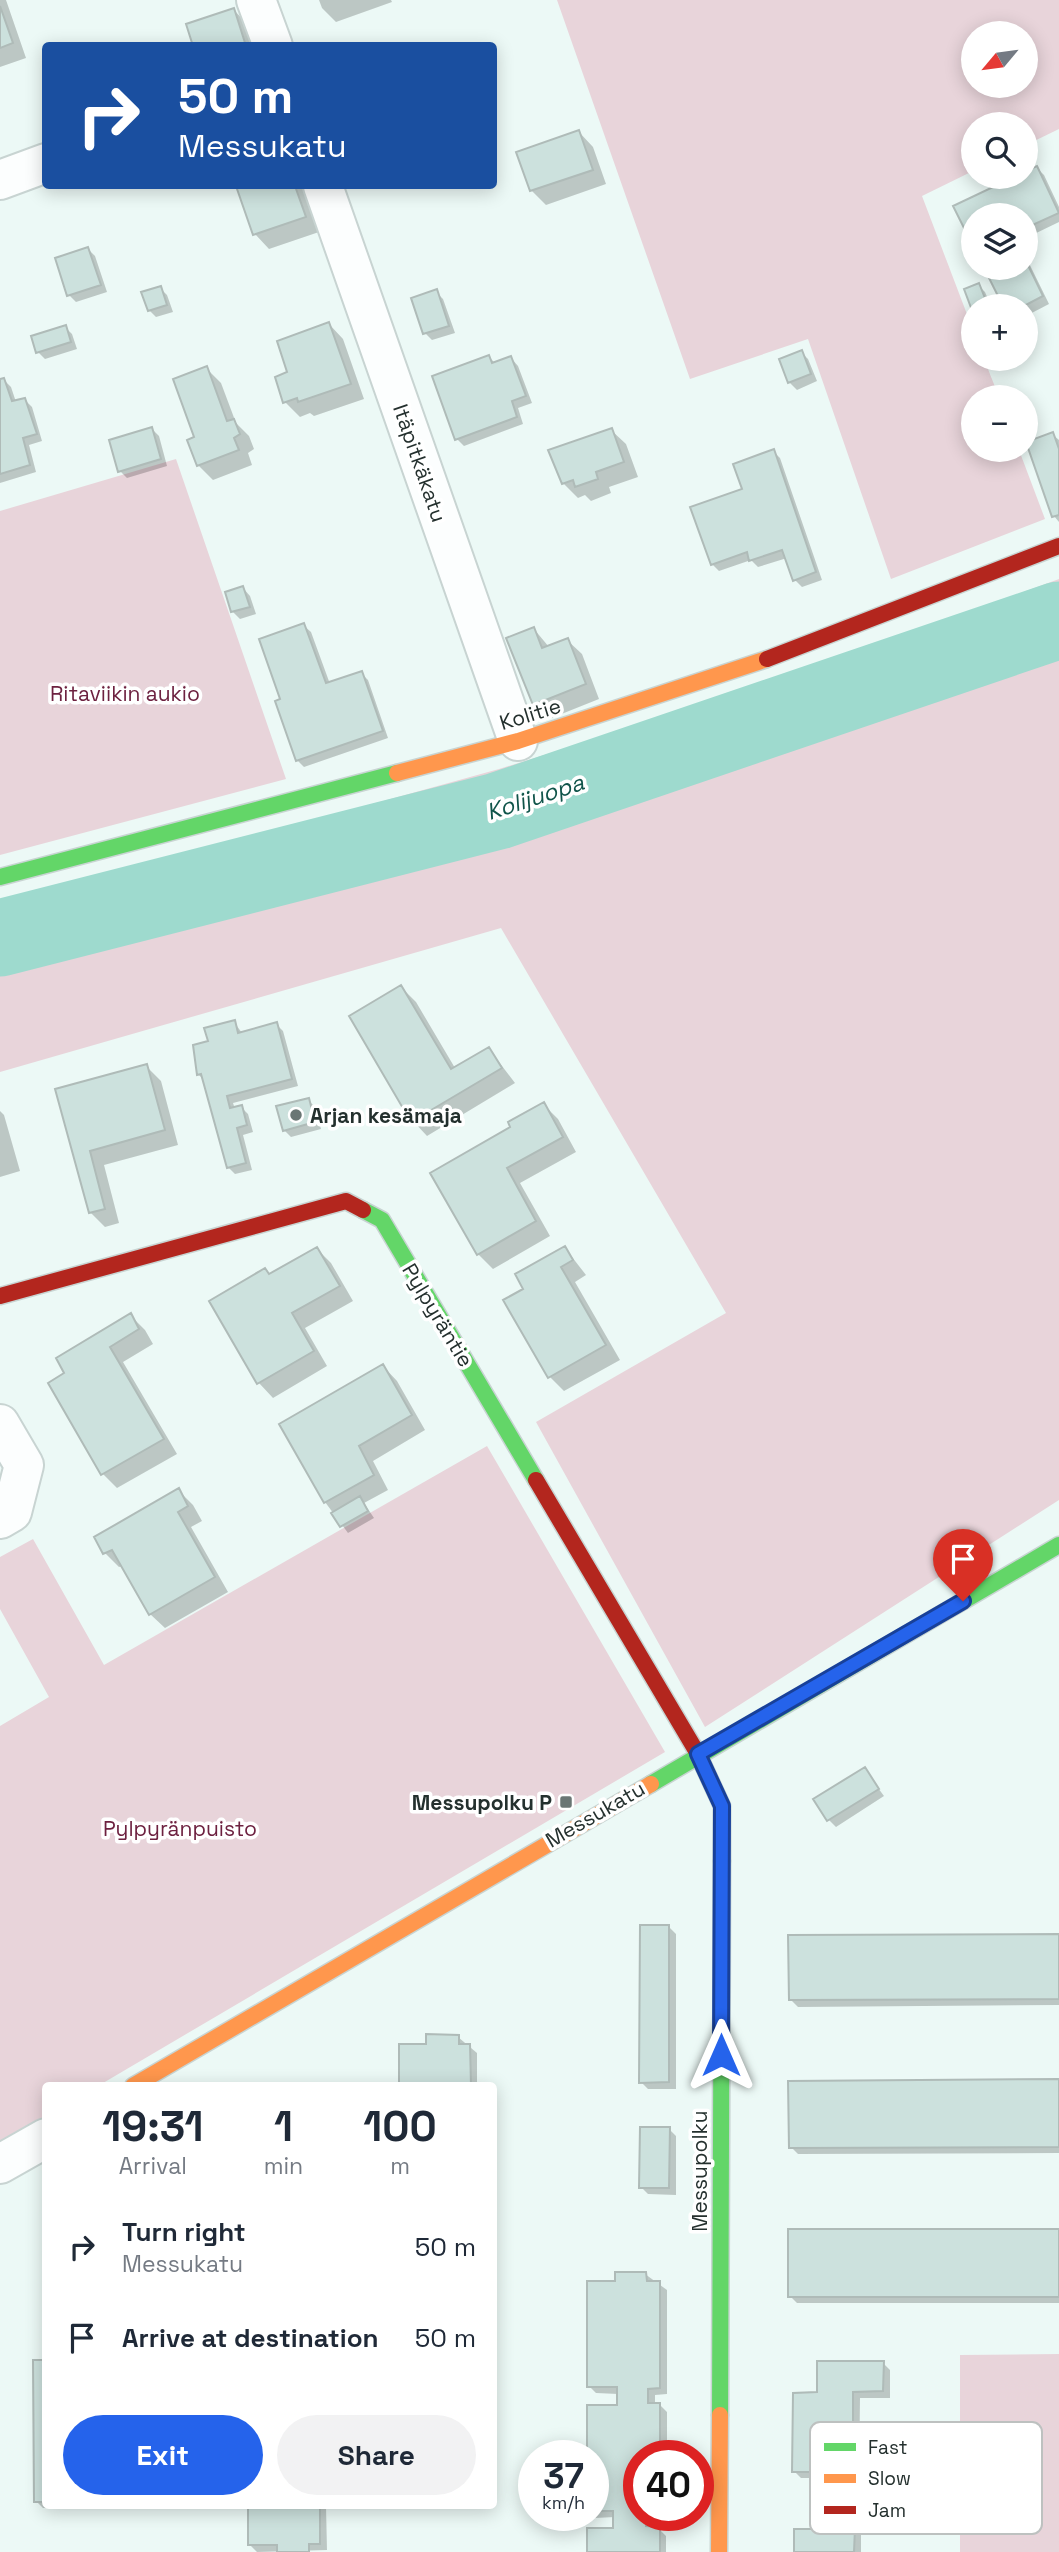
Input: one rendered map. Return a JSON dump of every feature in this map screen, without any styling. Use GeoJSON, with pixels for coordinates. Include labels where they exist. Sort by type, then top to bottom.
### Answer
{"type":"FeatureCollection","features":[{"type":"Feature","properties":{"kind":"street"},"geometry":{"type":"LineString","coordinates":[[256,0],[272,42]]}},
{"type":"Feature","properties":{"kind":"street"},"geometry":{"type":"LineString","coordinates":[[0,180],[42,164]]}},
{"type":"Feature","properties":{"kind":"street","name":"Itäpitkäkatu"},"geometry":{"type":"LineString","coordinates":[[324,189],[518,741]]}},
{"type":"Feature","properties":{"kind":"street","name":"Kolitie"},"geometry":{"type":"LineString","coordinates":[[0,877],[518,741],[778,656],[1059,546]]}},
{"type":"Feature","properties":{"kind":"street","name":"Pylpyräntie"},"geometry":{"type":"LineString","coordinates":[[0,1296],[346,1201],[382,1220],[698,1754]]}},
{"type":"Feature","properties":{"kind":"street"},"geometry":{"type":"LineString","coordinates":[[0,1423],[24,1465],[12,1512],[0,1519]]}},
{"type":"Feature","properties":{"kind":"street","name":"Messukatu"},"geometry":{"type":"LineString","coordinates":[[140,2082],[1059,1545]]}},
{"type":"Feature","properties":{"kind":"street","name":"Messupolku"},"geometry":{"type":"LineString","coordinates":[[698,1754],[722,1806],[719,2552]]}},
{"type":"Feature","properties":{"kind":"street"},"geometry":{"type":"LineString","coordinates":[[0,2164],[42,2140]]}},
{"type":"Feature","properties":{"kind":"green space"},"geometry":{"type":"Polygon","coordinates":[[[557,0],[1059,0],[1059,129],[1038,139],[1038,112],[961,112],[961,177],[922,196],[961,298],[961,371],[989,371],[994,385],[961,385],[961,462],[1024,462],[1045,519],[891,579],[808,339],[690,379],[557,0]]]}},
{"type":"Feature","properties":{"kind":"green space","name":"Ritaviikin aukio"},"geometry":{"type":"Polygon","coordinates":[[[176,459],[286,779],[0,855],[0,511],[176,459]]]}},
{"type":"Feature","properties":{"kind":"green space"},"geometry":{"type":"Polygon","coordinates":[[[1059,579],[1059,1500],[705,1727],[536,1422],[726,1313],[501,928],[0,1072],[0,907],[499,769],[774,684],[1059,579]]]}},
{"type":"Feature","properties":{"kind":"green space","name":"Pylpyränpuisto"},"geometry":{"type":"Polygon","coordinates":[[[487,1446],[665,1752],[105,2082],[42,2082],[42,2119],[0,2144],[0,1726],[49,1697],[0,1609],[0,1557],[33,1539],[104,1665],[487,1446]]]}},
{"type":"Feature","properties":{"kind":"green space"},"geometry":{"type":"Polygon","coordinates":[[[1059,2354],[1059,2552],[960,2552],[960,2534],[1042,2534],[1042,2422],[960,2422],[960,2355],[1059,2354]]]}},
{"type":"Feature","properties":{"kind":"building"},"geometry":{"type":"Polygon","coordinates":[[[0,6],[13,43],[0,48],[0,6]]]}},
{"type":"Feature","properties":{"kind":"building"},"geometry":{"type":"Polygon","coordinates":[[[234,8],[245,42],[192,42],[186,24],[234,8]]]}},
{"type":"Feature","properties":{"kind":"building"},"geometry":{"type":"Polygon","coordinates":[[[579,130],[593,170],[530,191],[516,152],[579,130]]]}},
{"type":"Feature","properties":{"kind":"building"},"geometry":{"type":"Polygon","coordinates":[[[1038,168],[1059,213],[1038,223],[1038,203],[961,203],[961,222],[953,206],[989,189],[1038,189],[1038,168]]]}},
{"type":"Feature","properties":{"kind":"building"},"geometry":{"type":"Polygon","coordinates":[[[237,189],[296,189],[306,217],[253,235],[237,189]]]}},
{"type":"Feature","properties":{"kind":"building"},"geometry":{"type":"Polygon","coordinates":[[[88,247],[101,285],[67,296],[55,258],[88,247]]]}},
{"type":"Feature","properties":{"kind":"building"},"geometry":{"type":"Polygon","coordinates":[[[990,280],[1035,280],[1043,296],[1038,299],[1038,294],[997,294],[990,280]]]}},
{"type":"Feature","properties":{"kind":"building"},"geometry":{"type":"Polygon","coordinates":[[[979,283],[983,294],[966,294],[964,289],[979,283]]]}},
{"type":"Feature","properties":{"kind":"building"},"geometry":{"type":"Polygon","coordinates":[[[161,286],[167,305],[148,311],[141,292],[161,286]]]}},
{"type":"Feature","properties":{"kind":"building"},"geometry":{"type":"Polygon","coordinates":[[[437,289],[449,326],[423,334],[411,298],[437,289]]]}},
{"type":"Feature","properties":{"kind":"building"},"geometry":{"type":"Polygon","coordinates":[[[329,322],[351,384],[298,402],[297,398],[283,403],[275,377],[287,372],[277,341],[329,322]]]}},
{"type":"Feature","properties":{"kind":"building"},"geometry":{"type":"Polygon","coordinates":[[[66,325],[71,342],[36,353],[31,336],[66,325]]]}},
{"type":"Feature","properties":{"kind":"building"},"geometry":{"type":"Polygon","coordinates":[[[802,350],[811,374],[788,383],[779,359],[802,350]]]}},
{"type":"Feature","properties":{"kind":"building"},"geometry":{"type":"Polygon","coordinates":[[[489,355],[492,363],[511,356],[526,396],[512,401],[517,417],[455,440],[432,376],[489,355]]]}},
{"type":"Feature","properties":{"kind":"building"},"geometry":{"type":"Polygon","coordinates":[[[207,366],[227,421],[234,419],[240,434],[234,438],[239,450],[197,466],[187,440],[194,437],[173,379],[207,366]]]}},
{"type":"Feature","properties":{"kind":"building"},"geometry":{"type":"Polygon","coordinates":[[[4,378],[12,401],[25,398],[37,434],[23,438],[30,465],[0,474],[0,379],[4,378]]]}},
{"type":"Feature","properties":{"kind":"building"},"geometry":{"type":"Polygon","coordinates":[[[152,427],[161,459],[118,472],[109,440],[152,427]]]}},
{"type":"Feature","properties":{"kind":"building"},"geometry":{"type":"Polygon","coordinates":[[[612,428],[624,462],[596,472],[598,479],[575,487],[573,480],[562,484],[548,450],[612,428]]]}},
{"type":"Feature","properties":{"kind":"building"},"geometry":{"type":"Polygon","coordinates":[[[1053,432],[1059,449],[1059,515],[1052,517],[1033,462],[1038,462],[1038,438],[1053,432]]]}},
{"type":"Feature","properties":{"kind":"building"},"geometry":{"type":"Polygon","coordinates":[[[774,449],[816,572],[793,581],[782,550],[749,561],[747,552],[711,565],[690,507],[742,489],[733,464],[774,449]]]}},
{"type":"Feature","properties":{"kind":"building"},"geometry":{"type":"Polygon","coordinates":[[[243,586],[250,607],[231,612],[225,592],[243,586]]]}},
{"type":"Feature","properties":{"kind":"building"},"geometry":{"type":"Polygon","coordinates":[[[304,623],[326,683],[362,671],[383,731],[296,761],[275,701],[280,699],[259,639],[304,623]]]}},
{"type":"Feature","properties":{"kind":"building"},"geometry":{"type":"Polygon","coordinates":[[[534,627],[542,648],[568,638],[586,684],[533,705],[506,638],[534,627]]]}},
{"type":"Feature","properties":{"kind":"building"},"geometry":{"type":"Polygon","coordinates":[[[401,985],[451,1069],[489,1047],[502,1068],[411,1122],[349,1016],[401,985]]]}},
{"type":"Feature","properties":{"kind":"building"},"geometry":{"type":"Polygon","coordinates":[[[235,1020],[238,1033],[277,1022],[292,1079],[227,1096],[230,1108],[242,1105],[247,1125],[237,1128],[246,1163],[227,1168],[201,1074],[197,1075],[193,1045],[208,1041],[204,1028],[235,1020]]]}},
{"type":"Feature","properties":{"kind":"building"},"geometry":{"type":"Polygon","coordinates":[[[147,1064],[165,1130],[90,1151],[105,1209],[89,1213],[55,1089],[147,1064]]]}},
{"type":"Feature","properties":{"kind":"building","name":"Arjan kesämaja"},"geometry":{"type":"Polygon","coordinates":[[[309,1098],[315,1122],[283,1131],[276,1106],[309,1098]]]}},
{"type":"Feature","properties":{"kind":"building"},"geometry":{"type":"Polygon","coordinates":[[[544,1102],[563,1137],[507,1168],[536,1221],[477,1255],[430,1173],[510,1127],[508,1122],[544,1102]]]}},
{"type":"Feature","properties":{"kind":"building"},"geometry":{"type":"Polygon","coordinates":[[[565,1246],[573,1260],[561,1267],[606,1345],[548,1378],[503,1300],[523,1289],[515,1274],[565,1246]]]}},
{"type":"Feature","properties":{"kind":"building"},"geometry":{"type":"Polygon","coordinates":[[[317,1247],[340,1286],[292,1313],[314,1351],[257,1384],[209,1301],[265,1268],[269,1274],[317,1247]]]}},
{"type":"Feature","properties":{"kind":"building"},"geometry":{"type":"Polygon","coordinates":[[[131,1313],[139,1329],[110,1347],[164,1439],[101,1475],[48,1383],[64,1373],[56,1358],[131,1313]]]}},
{"type":"Feature","properties":{"kind":"building"},"geometry":{"type":"Polygon","coordinates":[[[383,1364],[412,1415],[359,1446],[374,1475],[324,1503],[279,1424],[383,1364]]]}},
{"type":"Feature","properties":{"kind":"building"},"geometry":{"type":"Polygon","coordinates":[[[179,1488],[188,1506],[178,1512],[215,1577],[149,1615],[112,1550],[103,1554],[94,1537],[179,1488]]]}},
{"type":"Feature","properties":{"kind":"building"},"geometry":{"type":"Polygon","coordinates":[[[360,1496],[368,1511],[340,1527],[331,1513],[360,1496]]]}},
{"type":"Feature","properties":{"kind":"building"},"geometry":{"type":"Polygon","coordinates":[[[865,1767],[879,1789],[827,1821],[813,1799],[865,1767]]]}},
{"type":"Feature","properties":{"kind":"building"},"geometry":{"type":"Polygon","coordinates":[[[640,1925],[669,1925],[669,2082],[639,2083],[640,1925]]]}},
{"type":"Feature","properties":{"kind":"building"},"geometry":{"type":"Polygon","coordinates":[[[1059,1934],[1059,1999],[789,2000],[788,1935],[1059,1934]]]}},
{"type":"Feature","properties":{"kind":"building"},"geometry":{"type":"Polygon","coordinates":[[[426,2034],[459,2035],[459,2044],[470,2044],[471,2082],[399,2082],[399,2044],[426,2044],[426,2034]]]}},
{"type":"Feature","properties":{"kind":"building"},"geometry":{"type":"Polygon","coordinates":[[[1059,2079],[1059,2147],[789,2148],[788,2081],[1059,2079]]]}},
{"type":"Feature","properties":{"kind":"building"},"geometry":{"type":"Polygon","coordinates":[[[640,2127],[670,2127],[669,2188],[639,2188],[640,2127]]]}},
{"type":"Feature","properties":{"kind":"building"},"geometry":{"type":"Polygon","coordinates":[[[788,2229],[1059,2229],[1059,2297],[788,2297],[788,2229]]]}},
{"type":"Feature","properties":{"kind":"building"},"geometry":{"type":"Polygon","coordinates":[[[615,2272],[646,2272],[647,2281],[660,2281],[660,2388],[648,2389],[648,2403],[660,2403],[660,2440],[623,2440],[623,2531],[660,2531],[660,2552],[587,2552],[587,2531],[609,2531],[609,2528],[613,2528],[613,2511],[609,2511],[609,2440],[587,2440],[587,2405],[617,2405],[617,2387],[587,2387],[587,2281],[615,2281],[615,2272]]]}},
{"type":"Feature","properties":{"kind":"building"},"geometry":{"type":"Polygon","coordinates":[[[33,2360],[42,2360],[42,2502],[34,2502],[33,2360]]]}},
{"type":"Feature","properties":{"kind":"building"},"geometry":{"type":"Polygon","coordinates":[[[817,2361],[884,2361],[883,2391],[853,2392],[853,2422],[810,2422],[810,2472],[792,2472],[793,2393],[817,2392],[817,2361]]]}},
{"type":"Feature","properties":{"kind":"building"},"geometry":{"type":"Polygon","coordinates":[[[248,2509],[320,2509],[320,2544],[309,2544],[309,2552],[277,2552],[277,2545],[248,2545],[248,2509]]]}},
{"type":"Feature","properties":{"kind":"building"},"geometry":{"type":"Polygon","coordinates":[[[794,2529],[810,2529],[810,2534],[855,2534],[854,2552],[794,2552],[794,2529]]]}},
{"type":"Feature","properties":{"kind":"waterway","name":"Kolijuopa"},"geometry":{"type":"LineString","coordinates":[[0,938],[498,811],[1059,620]]}},
{"type":"Feature","properties":{"kind":"traffic: fast"},"geometry":{"type":"LineString","coordinates":[[0,877],[397,773]]}},
{"type":"Feature","properties":{"kind":"traffic: fast"},"geometry":{"type":"LineString","coordinates":[[363,1210],[382,1220],[536,1480]]}},
{"type":"Feature","properties":{"kind":"traffic: fast"},"geometry":{"type":"LineString","coordinates":[[651,1784],[1059,1545]]}},
{"type":"Feature","properties":{"kind":"traffic: fast"},"geometry":{"type":"LineString","coordinates":[[720,2415],[722,1861]]}},
{"type":"Feature","properties":{"kind":"traffic: slow"},"geometry":{"type":"LineString","coordinates":[[397,773],[518,741],[767,659]]}},
{"type":"Feature","properties":{"kind":"traffic: slow"},"geometry":{"type":"LineString","coordinates":[[140,2082],[651,1784]]}},
{"type":"Feature","properties":{"kind":"traffic: slow"},"geometry":{"type":"LineString","coordinates":[[719,2552],[720,2415]]}},
{"type":"Feature","properties":{"kind":"traffic: jam"},"geometry":{"type":"LineString","coordinates":[[767,659],[1059,546]]}},
{"type":"Feature","properties":{"kind":"traffic: jam"},"geometry":{"type":"LineString","coordinates":[[0,1296],[346,1201],[363,1210]]}},
{"type":"Feature","properties":{"kind":"traffic: jam"},"geometry":{"type":"LineString","coordinates":[[536,1480],[698,1754],[722,1806],[722,1861]]}},
{"type":"Feature","properties":{"kind":"place","name":"Arjan kesämaja"},"geometry":{"type":"Point","coordinates":[296,1115]}},
{"type":"Feature","properties":{"kind":"place","name":"Messupolku P"},"geometry":{"type":"Point","coordinates":[566,1802]}},
{"type":"Feature","properties":{"kind":"route"},"geometry":{"type":"LineString","coordinates":[[721,2055],[722,1806],[698,1754],[963,1601]]}}]}
